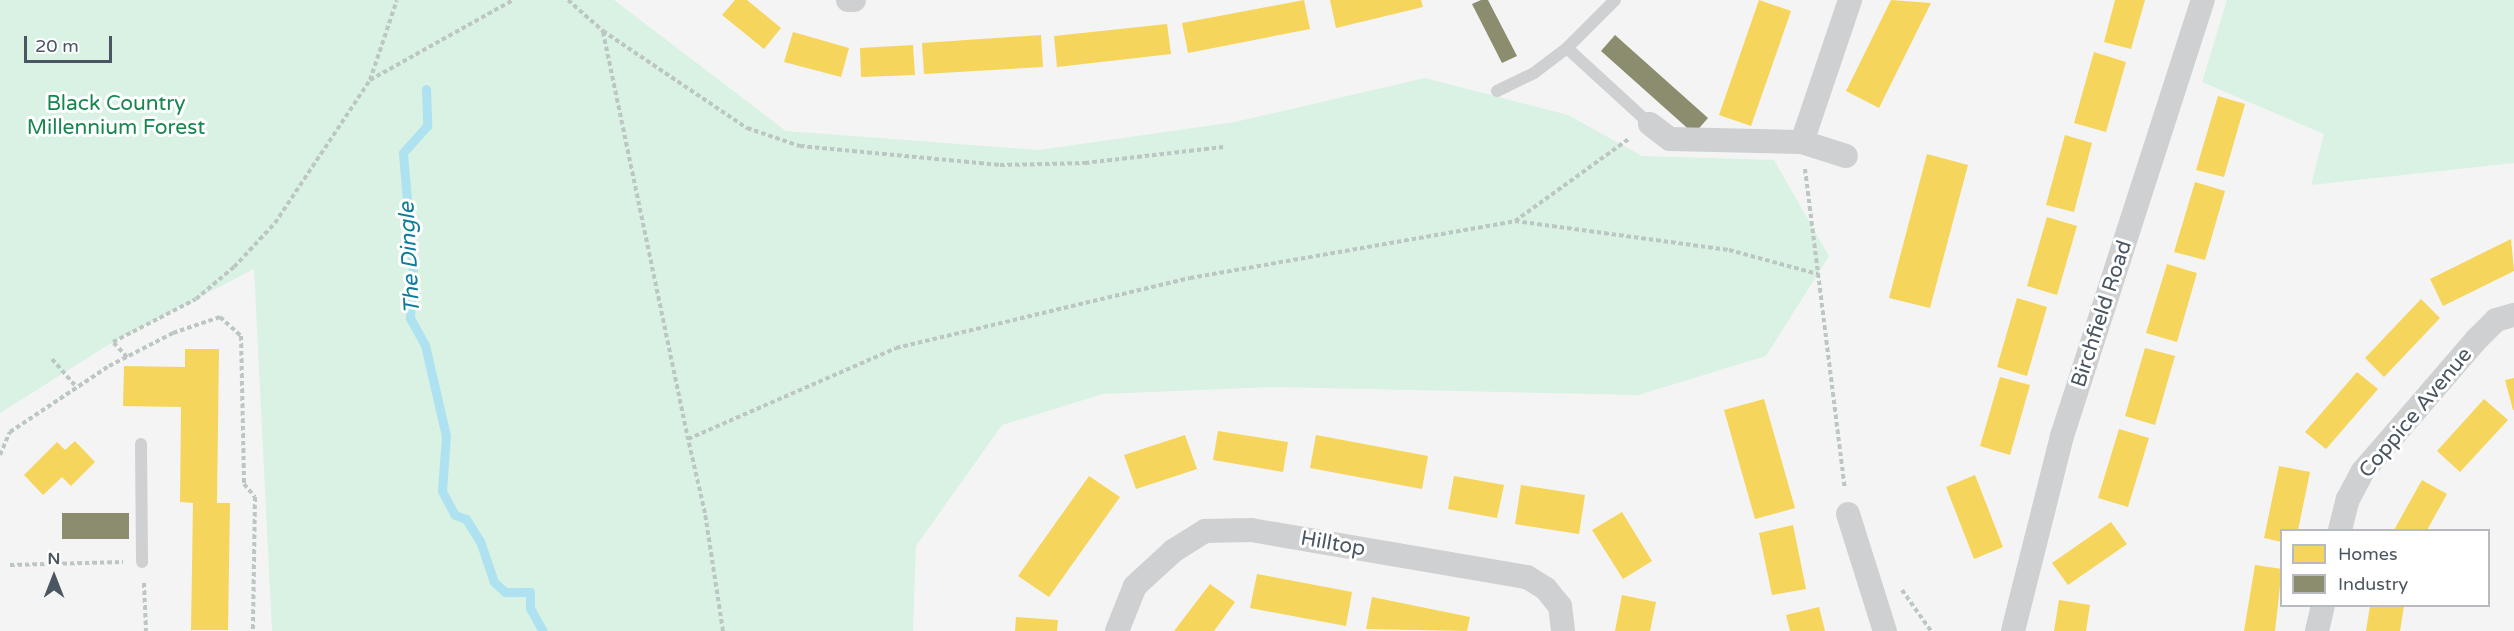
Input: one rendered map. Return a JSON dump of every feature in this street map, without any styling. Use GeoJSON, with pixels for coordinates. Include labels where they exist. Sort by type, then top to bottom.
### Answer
{"type":"FeatureCollection","features":[{"type":"Feature","properties":{"kind":"street"},"geometry":{"type":"LineString","coordinates":[[848,0],[854,0]]}},
{"type":"Feature","properties":{"kind":"street"},"geometry":{"type":"LineString","coordinates":[[1802,142],[1850,0]]}},
{"type":"Feature","properties":{"kind":"street","name":"Birchfield Road"},"geometry":{"type":"LineString","coordinates":[[2013,631],[2062,435],[2203,0]]}},
{"type":"Feature","properties":{"kind":"street"},"geometry":{"type":"LineString","coordinates":[[1650,124],[1670,139],[1802,142],[1846,156]]}},
{"type":"Feature","properties":{"kind":"street","name":"Coppice Avenue"},"geometry":{"type":"LineString","coordinates":[[2340,529],[2348,499],[2363,471],[2477,339],[2496,320],[2514,315]]}},
{"type":"Feature","properties":{"kind":"street"},"geometry":{"type":"LineString","coordinates":[[1848,513],[1885,631]]}},
{"type":"Feature","properties":{"kind":"street","name":"Hilltop"},"geometry":{"type":"LineString","coordinates":[[1116,631],[1135,586],[1173,551],[1205,531],[1251,530],[1527,577],[1546,589],[1560,606],[1563,631]]}},
{"type":"Feature","properties":{"kind":"street"},"geometry":{"type":"LineString","coordinates":[[2317,631],[2323,607]]}},
{"type":"Feature","properties":{"kind":"lane"},"geometry":{"type":"LineString","coordinates":[[1497,91],[1534,73],[1567,48],[1615,0]]}},
{"type":"Feature","properties":{"kind":"lane"},"geometry":{"type":"LineString","coordinates":[[1567,48],[1650,124]]}},
{"type":"Feature","properties":{"kind":"lane"},"geometry":{"type":"LineString","coordinates":[[141,444],[142,562]]}},
{"type":"Feature","properties":{"kind":"path"},"geometry":{"type":"LineString","coordinates":[[127,357],[113,342],[196,299],[234,267],[275,223],[370,80],[397,0]]}},
{"type":"Feature","properties":{"kind":"path"},"geometry":{"type":"LineString","coordinates":[[370,80],[513,0]]}},
{"type":"Feature","properties":{"kind":"path"},"geometry":{"type":"LineString","coordinates":[[568,0],[603,31],[747,128],[800,146],[1000,165],[1085,163],[1223,147]]}},
{"type":"Feature","properties":{"kind":"path"},"geometry":{"type":"LineString","coordinates":[[603,31],[705,513],[723,631]]}},
{"type":"Feature","properties":{"kind":"path"},"geometry":{"type":"LineString","coordinates":[[1515,221],[1650,124]]}},
{"type":"Feature","properties":{"kind":"path"},"geometry":{"type":"LineString","coordinates":[[1802,142],[1848,513]]}},
{"type":"Feature","properties":{"kind":"path"},"geometry":{"type":"LineString","coordinates":[[688,440],[896,348],[1190,278],[1515,221],[1729,250],[1818,274]]}},
{"type":"Feature","properties":{"kind":"path"},"geometry":{"type":"LineString","coordinates":[[0,453],[10,432],[76,387],[173,333],[220,317],[241,336],[244,484],[255,497],[253,631]]}},
{"type":"Feature","properties":{"kind":"path"},"geometry":{"type":"LineString","coordinates":[[52,358],[76,387]]}},
{"type":"Feature","properties":{"kind":"path"},"geometry":{"type":"LineString","coordinates":[[10,566],[142,562],[146,631]]}},
{"type":"Feature","properties":{"kind":"path"},"geometry":{"type":"LineString","coordinates":[[1896,582],[1930,631]]}},
{"type":"Feature","properties":{"kind":"green space","name":"Black Country Millennium Forest"},"geometry":{"type":"Polygon","coordinates":[[[0,0],[614,0],[786,131],[1039,150],[1235,122],[1425,78],[1568,115],[1642,156],[1774,160],[1829,256],[1766,356],[1638,395],[1275,387],[1103,394],[1002,425],[916,546],[913,631],[272,631],[254,269],[113,342],[0,413],[0,0]]]}},
{"type":"Feature","properties":{"kind":"green space"},"geometry":{"type":"Polygon","coordinates":[[[2227,0],[2514,0],[2514,163],[2311,185],[2324,134],[2202,82],[2227,0]]]}},
{"type":"Feature","properties":{"kind":"building: Homes"},"geometry":{"type":"Polygon","coordinates":[[[735,0],[747,0],[781,28],[764,49],[722,15],[735,0]]]}},
{"type":"Feature","properties":{"kind":"building: Homes"},"geometry":{"type":"Polygon","coordinates":[[[1304,0],[1310,29],[1188,53],[1182,23],[1304,0]]]}},
{"type":"Feature","properties":{"kind":"building: Homes"},"geometry":{"type":"Polygon","coordinates":[[[1330,0],[1421,0],[1423,7],[1336,28],[1330,0]]]}},
{"type":"Feature","properties":{"kind":"building: Homes"},"geometry":{"type":"Polygon","coordinates":[[[1759,0],[1791,11],[1751,126],[1719,115],[1759,0]]]}},
{"type":"Feature","properties":{"kind":"building: Homes"},"geometry":{"type":"Polygon","coordinates":[[[1891,0],[1931,3],[1879,108],[1846,91],[1891,0]]]}},
{"type":"Feature","properties":{"kind":"building: Homes"},"geometry":{"type":"Polygon","coordinates":[[[2115,0],[2145,0],[2131,49],[2104,42],[2115,0]]]}},
{"type":"Feature","properties":{"kind":"building: Homes"},"geometry":{"type":"Polygon","coordinates":[[[1167,24],[1171,54],[1057,67],[1054,36],[1167,24]]]}},
{"type":"Feature","properties":{"kind":"building: Homes"},"geometry":{"type":"Polygon","coordinates":[[[793,32],[849,48],[841,77],[784,62],[793,32]]]}},
{"type":"Feature","properties":{"kind":"building: Homes"},"geometry":{"type":"Polygon","coordinates":[[[1041,35],[1043,67],[924,74],[922,43],[1041,35]]]}},
{"type":"Feature","properties":{"kind":"building: Homes"},"geometry":{"type":"Polygon","coordinates":[[[913,45],[915,75],[861,77],[860,48],[913,45]]]}},
{"type":"Feature","properties":{"kind":"building: Homes"},"geometry":{"type":"Polygon","coordinates":[[[2094,52],[2126,62],[2106,132],[2074,123],[2094,52]]]}},
{"type":"Feature","properties":{"kind":"building: Homes"},"geometry":{"type":"Polygon","coordinates":[[[2218,96],[2245,104],[2224,177],[2196,170],[2218,96]]]}},
{"type":"Feature","properties":{"kind":"building: Homes"},"geometry":{"type":"Polygon","coordinates":[[[2065,135],[2092,143],[2074,212],[2046,205],[2065,135]]]}},
{"type":"Feature","properties":{"kind":"building: Homes"},"geometry":{"type":"Polygon","coordinates":[[[1927,154],[1968,165],[1930,308],[1889,298],[1927,154]]]}},
{"type":"Feature","properties":{"kind":"building: Homes"},"geometry":{"type":"Polygon","coordinates":[[[2195,182],[2225,191],[2205,260],[2174,252],[2195,182]]]}},
{"type":"Feature","properties":{"kind":"building: Homes"},"geometry":{"type":"Polygon","coordinates":[[[2047,217],[2077,226],[2057,295],[2027,286],[2047,217]]]}},
{"type":"Feature","properties":{"kind":"building: Homes"},"geometry":{"type":"Polygon","coordinates":[[[2511,239],[2514,271],[2443,306],[2430,279],[2511,239]]]}},
{"type":"Feature","properties":{"kind":"building: Homes"},"geometry":{"type":"Polygon","coordinates":[[[2167,264],[2197,273],[2177,342],[2146,333],[2167,264]]]}},
{"type":"Feature","properties":{"kind":"building: Homes"},"geometry":{"type":"Polygon","coordinates":[[[2017,298],[2047,307],[2027,376],[1997,367],[2017,298]]]}},
{"type":"Feature","properties":{"kind":"building: Homes"},"geometry":{"type":"Polygon","coordinates":[[[2421,299],[2440,318],[2384,377],[2365,358],[2421,299]]]}},
{"type":"Feature","properties":{"kind":"building: Homes"},"geometry":{"type":"Polygon","coordinates":[[[2145,348],[2175,356],[2155,425],[2125,416],[2145,348]]]}},
{"type":"Feature","properties":{"kind":"building: Homes"},"geometry":{"type":"Polygon","coordinates":[[[185,349],[219,349],[217,503],[230,503],[228,630],[191,630],[193,503],[180,502],[181,407],[123,406],[124,366],[185,367],[185,349]]]}},
{"type":"Feature","properties":{"kind":"building: Homes"},"geometry":{"type":"Polygon","coordinates":[[[2357,372],[2378,389],[2326,449],[2305,432],[2357,372]]]}},
{"type":"Feature","properties":{"kind":"building: Homes"},"geometry":{"type":"Polygon","coordinates":[[[2000,377],[2030,385],[2010,455],[1980,446],[2000,377]]]}},
{"type":"Feature","properties":{"kind":"building: Homes"},"geometry":{"type":"Polygon","coordinates":[[[2514,378],[2514,410],[2513,410],[2505,380],[2514,378]]]}},
{"type":"Feature","properties":{"kind":"building: Homes"},"geometry":{"type":"Polygon","coordinates":[[[1764,399],[1795,508],[1755,519],[1724,410],[1764,399]]]}},
{"type":"Feature","properties":{"kind":"building: Homes"},"geometry":{"type":"Polygon","coordinates":[[[2484,399],[2508,420],[2460,472],[2437,451],[2484,399]]]}},
{"type":"Feature","properties":{"kind":"building: Homes"},"geometry":{"type":"Polygon","coordinates":[[[2119,429],[2149,438],[2128,507],[2098,498],[2119,429]]]}},
{"type":"Feature","properties":{"kind":"building: Homes"},"geometry":{"type":"Polygon","coordinates":[[[1218,431],[1288,442],[1283,472],[1213,460],[1218,431]]]}},
{"type":"Feature","properties":{"kind":"building: Homes"},"geometry":{"type":"Polygon","coordinates":[[[1185,435],[1197,469],[1136,489],[1124,455],[1185,435]]]}},
{"type":"Feature","properties":{"kind":"building: Homes"},"geometry":{"type":"Polygon","coordinates":[[[1316,435],[1428,456],[1422,489],[1310,468],[1316,435]]]}},
{"type":"Feature","properties":{"kind":"building: Homes"},"geometry":{"type":"Polygon","coordinates":[[[75,441],[95,462],[71,486],[62,477],[43,495],[24,475],[57,442],[65,450],[75,441]]]}},
{"type":"Feature","properties":{"kind":"building: Homes"},"geometry":{"type":"Polygon","coordinates":[[[2279,466],[2310,472],[2298,529],[2280,529],[2280,542],[2264,538],[2279,466]]]}},
{"type":"Feature","properties":{"kind":"building: Homes"},"geometry":{"type":"Polygon","coordinates":[[[1975,475],[2003,547],[1974,559],[1946,487],[1975,475]]]}},
{"type":"Feature","properties":{"kind":"building: Homes"},"geometry":{"type":"Polygon","coordinates":[[[1089,476],[1120,497],[1049,597],[1018,576],[1089,476]]]}},
{"type":"Feature","properties":{"kind":"building: Homes"},"geometry":{"type":"Polygon","coordinates":[[[1454,476],[1504,485],[1497,518],[1448,509],[1454,476]]]}},
{"type":"Feature","properties":{"kind":"building: Homes"},"geometry":{"type":"Polygon","coordinates":[[[2422,480],[2447,494],[2428,529],[2395,529],[2422,480]]]}},
{"type":"Feature","properties":{"kind":"building: Homes"},"geometry":{"type":"Polygon","coordinates":[[[1521,485],[1585,495],[1579,534],[1515,524],[1521,485]]]}},
{"type":"Feature","properties":{"kind":"building: Homes"},"geometry":{"type":"Polygon","coordinates":[[[1622,512],[1652,561],[1623,579],[1592,530],[1622,512]]]}},
{"type":"Feature","properties":{"kind":"building: Homes"},"geometry":{"type":"Polygon","coordinates":[[[2111,522],[2127,544],[2068,585],[2052,563],[2111,522]]]}},
{"type":"Feature","properties":{"kind":"building: Homes"},"geometry":{"type":"Polygon","coordinates":[[[1793,525],[1806,589],[1772,595],[1759,533],[1793,525]]]}},
{"type":"Feature","properties":{"kind":"building: Homes"},"geometry":{"type":"Polygon","coordinates":[[[2255,565],[2280,569],[2275,631],[2244,631],[2255,565]]]}},
{"type":"Feature","properties":{"kind":"building: Homes"},"geometry":{"type":"Polygon","coordinates":[[[1257,574],[1352,592],[1346,626],[1250,608],[1257,574]]]}},
{"type":"Feature","properties":{"kind":"building: Homes"},"geometry":{"type":"Polygon","coordinates":[[[1210,584],[1235,602],[1214,631],[1174,631],[1210,584]]]}},
{"type":"Feature","properties":{"kind":"building: Homes"},"geometry":{"type":"Polygon","coordinates":[[[1622,595],[1656,602],[1650,631],[1615,631],[1622,595]]]}},
{"type":"Feature","properties":{"kind":"building: Homes"},"geometry":{"type":"Polygon","coordinates":[[[1372,597],[1470,617],[1467,631],[1366,629],[1372,597]]]}},
{"type":"Feature","properties":{"kind":"building: Homes"},"geometry":{"type":"Polygon","coordinates":[[[2059,600],[2090,605],[2086,631],[2054,631],[2059,600]]]}},
{"type":"Feature","properties":{"kind":"building: Homes"},"geometry":{"type":"Polygon","coordinates":[[[1819,607],[1825,631],[1790,631],[1786,615],[1819,607]]]}},
{"type":"Feature","properties":{"kind":"building: Homes"},"geometry":{"type":"Polygon","coordinates":[[[2370,607],[2404,607],[2400,631],[2366,631],[2370,607]]]}},
{"type":"Feature","properties":{"kind":"building: Homes"},"geometry":{"type":"Polygon","coordinates":[[[1016,617],[1058,620],[1057,631],[1015,631],[1016,617]]]}},
{"type":"Feature","properties":{"kind":"building: Industry"},"geometry":{"type":"Polygon","coordinates":[[[1488,0],[1517,56],[1502,63],[1472,4],[1488,0]]]}},
{"type":"Feature","properties":{"kind":"building: Industry"},"geometry":{"type":"Polygon","coordinates":[[[1615,35],[1708,118],[1694,134],[1601,51],[1615,35]]]}},
{"type":"Feature","properties":{"kind":"building: Industry"},"geometry":{"type":"Polygon","coordinates":[[[62,513],[129,513],[129,539],[62,539],[62,513]]]}},
{"type":"Feature","properties":{"kind":"waterway","name":"The Dingle"},"geometry":{"type":"LineString","coordinates":[[426,89],[427,126],[403,153],[413,271],[410,318],[425,345],[446,436],[442,491],[455,515],[466,519],[480,541],[494,582],[505,592],[530,592],[530,608],[543,631]]}}]}
